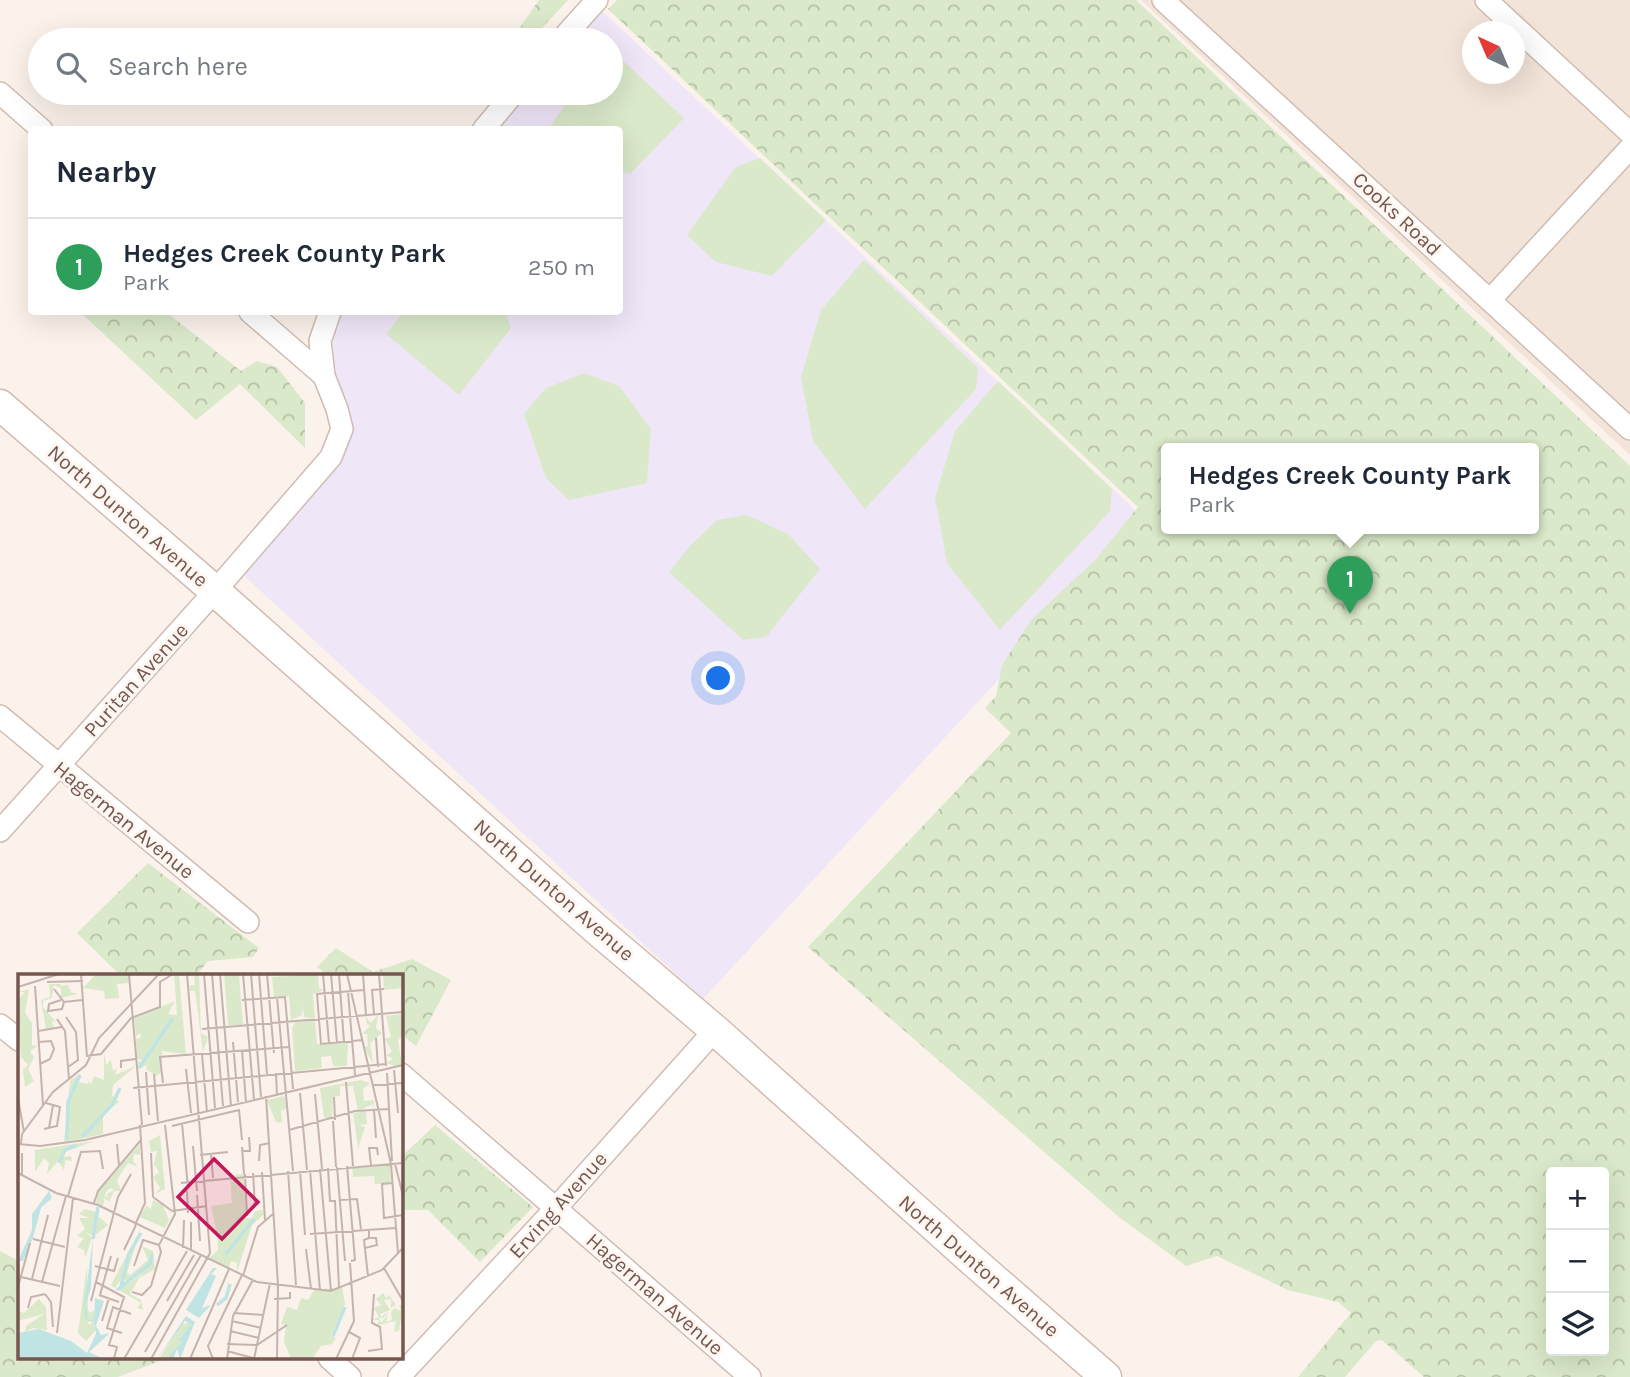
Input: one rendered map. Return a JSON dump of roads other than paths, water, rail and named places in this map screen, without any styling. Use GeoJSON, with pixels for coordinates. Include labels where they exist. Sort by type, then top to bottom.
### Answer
{"type":"FeatureCollection","features":[{"type":"Feature","properties":{"kind":"street"},"geometry":{"type":"LineString","coordinates":[[572,28],[597,0]]}},
{"type":"Feature","properties":{"kind":"street","name":"Cooks Road"},"geometry":{"type":"LineString","coordinates":[[1163,0],[1630,429]]}},
{"type":"Feature","properties":{"kind":"street"},"geometry":{"type":"LineString","coordinates":[[1486,0],[1630,134]]}},
{"type":"Feature","properties":{"kind":"street"},"geometry":{"type":"LineString","coordinates":[[0,93],[37,126]]}},
{"type":"Feature","properties":{"kind":"street"},"geometry":{"type":"LineString","coordinates":[[486,126],[504,105]]}},
{"type":"Feature","properties":{"kind":"street"},"geometry":{"type":"LineString","coordinates":[[1490,299],[1630,148]]}},
{"type":"Feature","properties":{"kind":"street"},"geometry":{"type":"LineString","coordinates":[[253,315],[324,376]]}},
{"type":"Feature","properties":{"kind":"street"},"geometry":{"type":"LineString","coordinates":[[324,376],[320,341],[329,315]]}},
{"type":"Feature","properties":{"kind":"street","name":"Puritan Avenue"},"geometry":{"type":"LineString","coordinates":[[0,831],[331,457],[342,429],[338,409],[324,376]]}},
{"type":"Feature","properties":{"kind":"street","name":"North Dunton Avenue"},"geometry":{"type":"LineString","coordinates":[[0,405],[215,591],[595,928],[715,1030],[1106,1377]]}},
{"type":"Feature","properties":{"kind":"street","name":"Hagerman Avenue"},"geometry":{"type":"LineString","coordinates":[[0,716],[248,922]]}},
{"type":"Feature","properties":{"kind":"street"},"geometry":{"type":"LineString","coordinates":[[0,1025],[18,1039]]}},
{"type":"Feature","properties":{"kind":"street","name":"Erving Avenue"},"geometry":{"type":"LineString","coordinates":[[399,1377],[556,1208],[715,1030]]}},
{"type":"Feature","properties":{"kind":"street","name":"Hagerman Avenue"},"geometry":{"type":"LineString","coordinates":[[402,1075],[750,1377]]}},
{"type":"Feature","properties":{"kind":"street"},"geometry":{"type":"LineString","coordinates":[[331,1360],[350,1377]]}},
{"type":"Feature","properties":{"kind":"place","name":"Hedges Creek County Park"},"geometry":{"type":"Point","coordinates":[1350,614]}}]}
